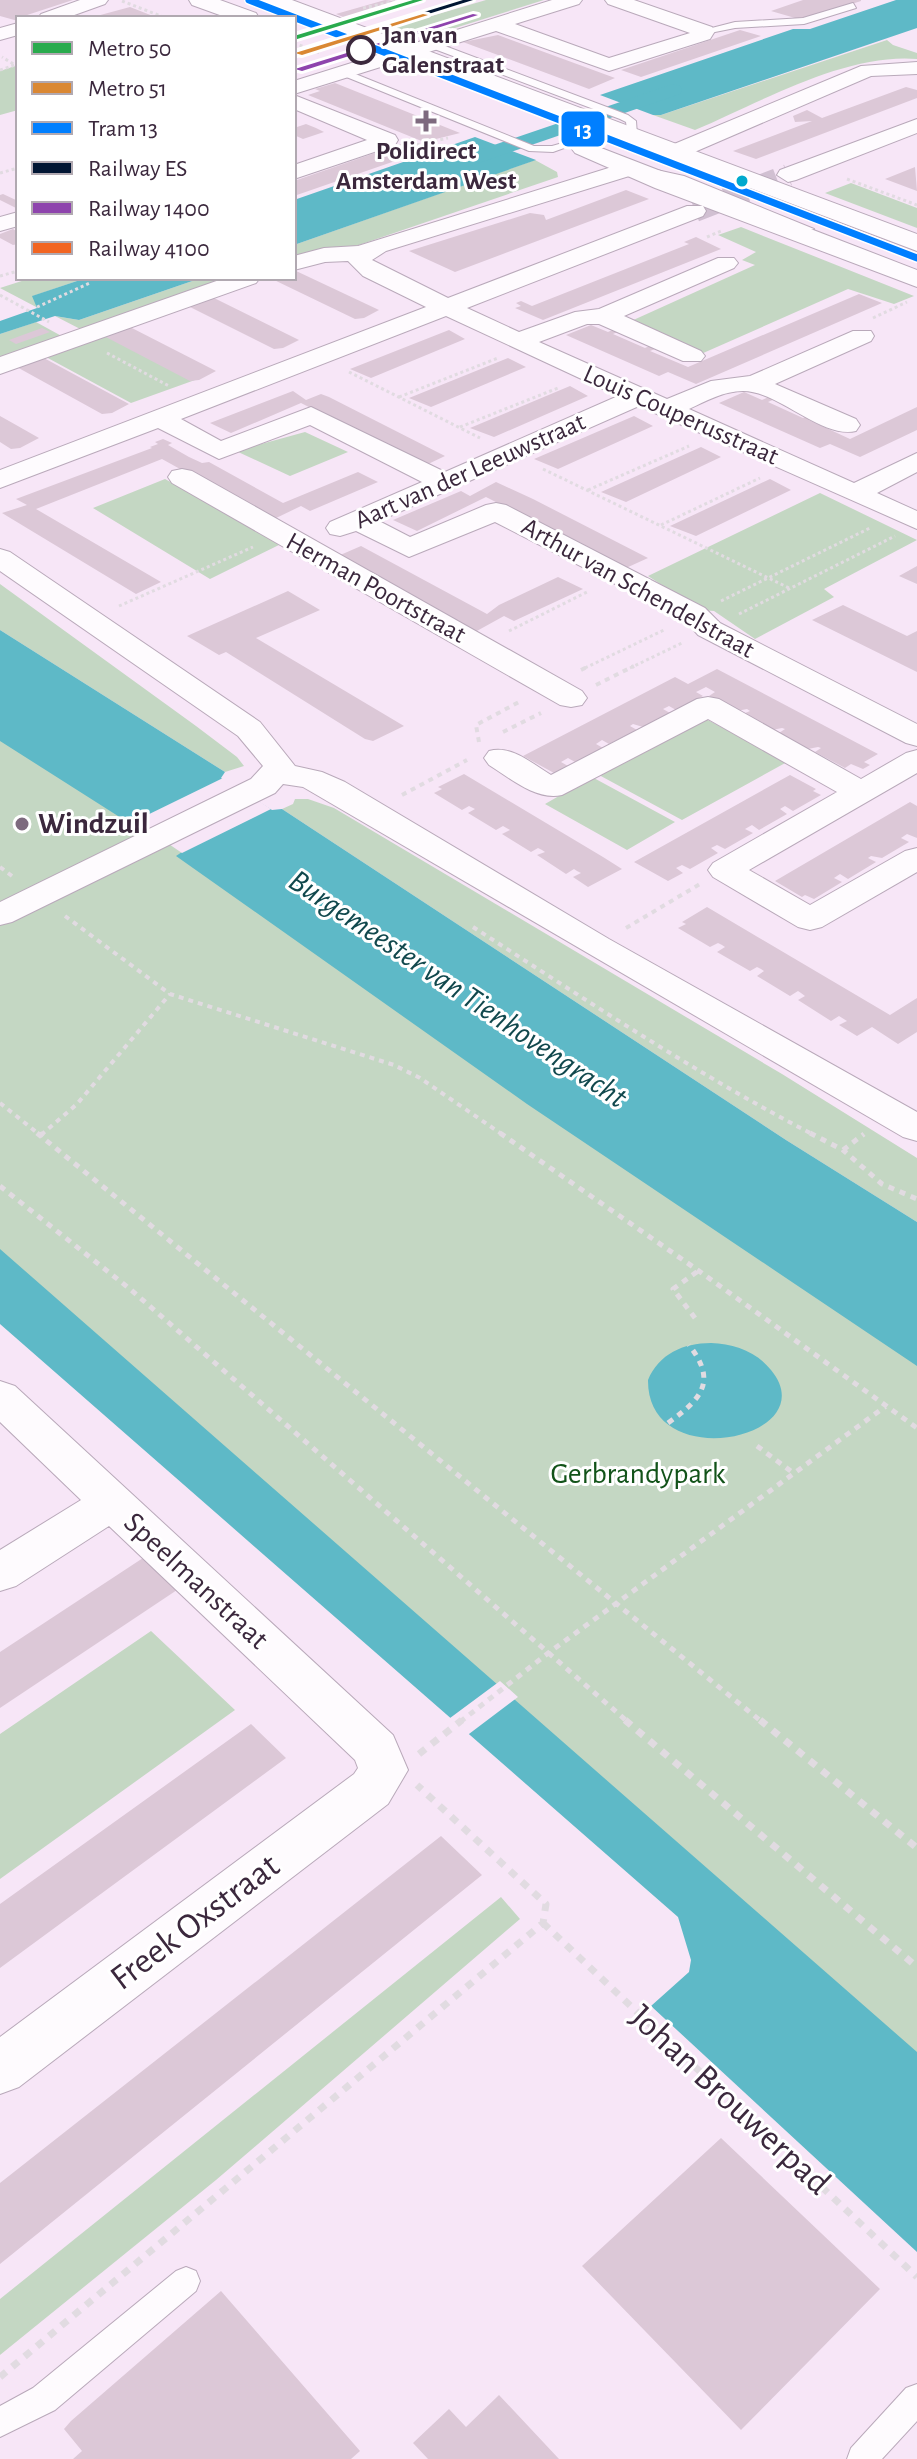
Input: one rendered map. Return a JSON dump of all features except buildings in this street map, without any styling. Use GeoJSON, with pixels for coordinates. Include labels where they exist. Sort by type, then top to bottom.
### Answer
{"type":"FeatureCollection","features":[{"type":"Feature","properties":{"kind":"main road"},"geometry":{"type":"LineString","coordinates":[[200,0],[243,16]]}},
{"type":"Feature","properties":{"kind":"main road"},"geometry":{"type":"LineString","coordinates":[[272,0],[302,6],[366,36],[576,116],[600,117],[628,126],[678,158],[917,243]]}},
{"type":"Feature","properties":{"kind":"main road"},"geometry":{"type":"LineString","coordinates":[[296,36],[334,60],[370,65],[535,139],[567,141],[917,279]]}},
{"type":"Feature","properties":{"kind":"street"},"geometry":{"type":"LineString","coordinates":[[54,16],[98,0]]}},
{"type":"Feature","properties":{"kind":"street"},"geometry":{"type":"LineString","coordinates":[[370,65],[572,0]]}},
{"type":"Feature","properties":{"kind":"street"},"geometry":{"type":"LineString","coordinates":[[496,24],[609,65],[703,35],[705,31],[615,0]]}},
{"type":"Feature","properties":{"kind":"street"},"geometry":{"type":"LineString","coordinates":[[296,87],[334,60]]}},
{"type":"Feature","properties":{"kind":"street"},"geometry":{"type":"LineString","coordinates":[[678,158],[868,70],[917,68]]}},
{"type":"Feature","properties":{"kind":"street"},"geometry":{"type":"LineString","coordinates":[[296,102],[387,140]]}},
{"type":"Feature","properties":{"kind":"street"},"geometry":{"type":"LineString","coordinates":[[788,175],[917,125]]}},
{"type":"Feature","properties":{"kind":"street"},"geometry":{"type":"LineString","coordinates":[[296,171],[387,140]]}},
{"type":"Feature","properties":{"kind":"street"},"geometry":{"type":"LineString","coordinates":[[296,262],[324,255],[362,253],[631,168]]}},
{"type":"Feature","properties":{"kind":"street"},"geometry":{"type":"LineString","coordinates":[[0,480],[695,211]]}},
{"type":"Feature","properties":{"kind":"street","name":"Louis Couperusstraat"},"geometry":{"type":"LineString","coordinates":[[362,253],[360,262],[371,271],[917,521]]}},
{"type":"Feature","properties":{"kind":"street"},"geometry":{"type":"LineString","coordinates":[[523,343],[584,317],[603,316],[726,263]]}},
{"type":"Feature","properties":{"kind":"street"},"geometry":{"type":"LineString","coordinates":[[0,366],[242,280]]}},
{"type":"Feature","properties":{"kind":"street"},"geometry":{"type":"LineString","coordinates":[[603,316],[692,356]]}},
{"type":"Feature","properties":{"kind":"street"},"geometry":{"type":"LineString","coordinates":[[754,384],[862,336]]}},
{"type":"Feature","properties":{"kind":"street"},"geometry":{"type":"LineString","coordinates":[[667,409],[728,382],[754,384],[847,425]]}},
{"type":"Feature","properties":{"kind":"street","name":"Aart van der Leeuwstraat"},"geometry":{"type":"LineString","coordinates":[[290,540],[356,520],[640,396]]}},
{"type":"Feature","properties":{"kind":"street"},"geometry":{"type":"LineString","coordinates":[[160,418],[219,451],[311,415],[444,482]]}},
{"type":"Feature","properties":{"kind":"street"},"geometry":{"type":"LineString","coordinates":[[855,493],[916,462]]}},
{"type":"Feature","properties":{"kind":"street","name":"Herman Poortstraat"},"geometry":{"type":"LineString","coordinates":[[182,477],[571,698]]}},
{"type":"Feature","properties":{"kind":"street","name":"Arthur van Schendelstraat"},"geometry":{"type":"LineString","coordinates":[[356,520],[409,548],[496,511],[622,574],[695,614],[709,629],[917,736]]}},
{"type":"Feature","properties":{"kind":"street"},"geometry":{"type":"LineString","coordinates":[[0,558],[249,729],[279,765],[276,773],[263,786],[0,915]]}},
{"type":"Feature","properties":{"kind":"street"},"geometry":{"type":"LineString","coordinates":[[500,758],[550,788],[708,706],[861,792]]}},
{"type":"Feature","properties":{"kind":"street"},"geometry":{"type":"LineString","coordinates":[[917,760],[725,870],[810,920],[917,858]]}},
{"type":"Feature","properties":{"kind":"street"},"geometry":{"type":"LineString","coordinates":[[276,773],[311,779],[333,789],[597,946],[911,1117]]}},
{"type":"Feature","properties":{"kind":"street","name":"Speelmanstraat"},"geometry":{"type":"LineString","coordinates":[[0,1397],[376,1749],[396,1774]]}},
{"type":"Feature","properties":{"kind":"street"},"geometry":{"type":"LineString","coordinates":[[0,1573],[111,1503]]}},
{"type":"Feature","properties":{"kind":"street","name":"Freek Oxstraat"},"geometry":{"type":"LineString","coordinates":[[0,2069],[371,1789],[396,1774]]}},
{"type":"Feature","properties":{"kind":"lane"},"geometry":{"type":"LineString","coordinates":[[705,31],[735,25],[804,21],[853,6]]}},
{"type":"Feature","properties":{"kind":"lane"},"geometry":{"type":"LineString","coordinates":[[433,45],[600,117],[678,158],[917,250]]}},
{"type":"Feature","properties":{"kind":"lane"},"geometry":{"type":"LineString","coordinates":[[334,60],[510,139],[535,139]]}},
{"type":"Feature","properties":{"kind":"lane"},"geometry":{"type":"LineString","coordinates":[[631,168],[678,158]]}},
{"type":"Feature","properties":{"kind":"lane"},"geometry":{"type":"LineString","coordinates":[[631,168],[687,180],[917,272]]}},
{"type":"Feature","properties":{"kind":"lane"},"geometry":{"type":"LineString","coordinates":[[0,2422],[44,2399],[186,2281]]}},
{"type":"Feature","properties":{"kind":"lane"},"geometry":{"type":"LineString","coordinates":[[862,2459],[917,2399]]}},
{"type":"Feature","properties":{"kind":"path"},"geometry":{"type":"LineString","coordinates":[[121,0],[161,16]]}},
{"type":"Feature","properties":{"kind":"path"},"geometry":{"type":"LineString","coordinates":[[354,11],[397,2]]}},
{"type":"Feature","properties":{"kind":"path"},"geometry":{"type":"LineString","coordinates":[[296,44],[334,60]]}},
{"type":"Feature","properties":{"kind":"path"},"geometry":{"type":"LineString","coordinates":[[0,70],[15,65],[5,59]]}},
{"type":"Feature","properties":{"kind":"path"},"geometry":{"type":"LineString","coordinates":[[387,140],[417,147],[446,138]]}},
{"type":"Feature","properties":{"kind":"path"},"geometry":{"type":"LineString","coordinates":[[840,176],[917,205]]}},
{"type":"Feature","properties":{"kind":"path"},"geometry":{"type":"LineString","coordinates":[[37,307],[90,283]]}},
{"type":"Feature","properties":{"kind":"path"},"geometry":{"type":"LineString","coordinates":[[0,295],[199,403]]}},
{"type":"Feature","properties":{"kind":"path"},"geometry":{"type":"LineString","coordinates":[[399,397],[523,343]]}},
{"type":"Feature","properties":{"kind":"path"},"geometry":{"type":"LineString","coordinates":[[348,372],[790,589]]}},
{"type":"Feature","properties":{"kind":"path"},"geometry":{"type":"LineString","coordinates":[[459,427],[592,374]]}},
{"type":"Feature","properties":{"kind":"path"},"geometry":{"type":"LineString","coordinates":[[587,490],[720,432]]}},
{"type":"Feature","properties":{"kind":"path"},"geometry":{"type":"LineString","coordinates":[[660,526],[790,464]]}},
{"type":"Feature","properties":{"kind":"path"},"geometry":{"type":"LineString","coordinates":[[89,619],[290,540]]}},
{"type":"Feature","properties":{"kind":"path"},"geometry":{"type":"LineString","coordinates":[[478,646],[622,574]]}},
{"type":"Feature","properties":{"kind":"path"},"geometry":{"type":"LineString","coordinates":[[396,798],[465,763]]}},
{"type":"Feature","properties":{"kind":"path"},"geometry":{"type":"LineString","coordinates":[[597,946],[725,870]]}},
{"type":"Feature","properties":{"kind":"path"},"geometry":{"type":"LineString","coordinates":[[61,913],[170,994],[394,1065],[420,1078],[699,1271],[917,1428]]}},
{"type":"Feature","properties":{"kind":"path"},"geometry":{"type":"LineString","coordinates":[[473,927],[650,1041],[769,1112],[843,1150],[882,1184],[917,1199]]}},
{"type":"Feature","properties":{"kind":"path"},"geometry":{"type":"LineString","coordinates":[[40,1136],[77,1104],[170,994]]}},
{"type":"Feature","properties":{"kind":"path"},"geometry":{"type":"LineString","coordinates":[[0,1103],[917,1848]]}},
{"type":"Feature","properties":{"kind":"path"},"geometry":{"type":"LineString","coordinates":[[843,1150],[866,1133]]}},
{"type":"Feature","properties":{"kind":"path"},"geometry":{"type":"LineString","coordinates":[[0,1186],[130,1289],[547,1654],[917,1967]]}},
{"type":"Feature","properties":{"kind":"path"},"geometry":{"type":"LineString","coordinates":[[695,1318],[673,1289],[699,1271]]}},
{"type":"Feature","properties":{"kind":"path"},"geometry":{"type":"LineString","coordinates":[[668,1423],[701,1393],[705,1377],[704,1361],[689,1345]]}},
{"type":"Feature","properties":{"kind":"path"},"geometry":{"type":"LineString","coordinates":[[430,1746],[547,1654],[886,1406]]}},
{"type":"Feature","properties":{"kind":"path"},"geometry":{"type":"LineString","coordinates":[[757,1446],[792,1472]]}},
{"type":"Feature","properties":{"kind":"path"},"geometry":{"type":"LineString","coordinates":[[0,2377],[543,1923],[546,1904],[396,1774]]}},
{"type":"Feature","properties":{"kind":"path","name":"Johan Brouwerpad"},"geometry":{"type":"LineString","coordinates":[[543,1923],[917,2277]]}},
{"type":"Feature","properties":{"kind":"green space"},"geometry":{"type":"Polygon","coordinates":[[[486,0],[544,0],[423,38],[394,27],[486,0]]]}},
{"type":"Feature","properties":{"kind":"green space"},"geometry":{"type":"Polygon","coordinates":[[[887,40],[917,53],[917,59],[889,59],[833,71],[695,130],[653,115],[661,115],[887,40]]]}},
{"type":"Feature","properties":{"kind":"green space"},"geometry":{"type":"Polygon","coordinates":[[[16,66],[16,111],[0,115],[0,71],[16,66]]]}},
{"type":"Feature","properties":{"kind":"green space"},"geometry":{"type":"Polygon","coordinates":[[[535,160],[557,172],[558,177],[356,246],[318,250],[296,257],[296,244],[535,160]]]}},
{"type":"Feature","properties":{"kind":"green space"},"geometry":{"type":"Polygon","coordinates":[[[851,183],[917,208],[917,228],[825,193],[851,183]]]}},
{"type":"Feature","properties":{"kind":"green space"},"geometry":{"type":"Polygon","coordinates":[[[741,227],[914,296],[894,304],[848,289],[701,354],[629,322],[755,265],[742,260],[756,252],[718,235],[741,227]]]}},
{"type":"Feature","properties":{"kind":"green space"},"geometry":{"type":"Polygon","coordinates":[[[25,280],[80,280],[33,296],[38,308],[0,288],[25,280]]]}},
{"type":"Feature","properties":{"kind":"green space"},"geometry":{"type":"Polygon","coordinates":[[[195,280],[233,280],[86,332],[55,316],[79,320],[195,280]]]}},
{"type":"Feature","properties":{"kind":"green space"},"geometry":{"type":"Polygon","coordinates":[[[36,322],[67,339],[0,363],[0,334],[36,322]]]}},
{"type":"Feature","properties":{"kind":"green space"},"geometry":{"type":"Polygon","coordinates":[[[109,335],[195,380],[131,403],[46,357],[109,335]]]}},
{"type":"Feature","properties":{"kind":"green space"},"geometry":{"type":"Polygon","coordinates":[[[305,432],[348,452],[290,476],[236,451],[305,432]]]}},
{"type":"Feature","properties":{"kind":"green space"},"geometry":{"type":"Polygon","coordinates":[[[165,479],[283,543],[210,579],[93,508],[165,479]]]}},
{"type":"Feature","properties":{"kind":"green space"},"geometry":{"type":"Polygon","coordinates":[[[820,493],[917,540],[824,589],[834,597],[755,639],[714,611],[700,610],[648,576],[820,493]]]}},
{"type":"Feature","properties":{"kind":"green space"},"geometry":{"type":"Polygon","coordinates":[[[0,584],[196,726],[237,757],[244,766],[225,772],[0,630],[0,584]]]}},
{"type":"Feature","properties":{"kind":"green space","name":"Gerbrandypark"},"geometry":{"type":"Polygon","coordinates":[[[0,719],[917,1337],[917,2083],[0,1268],[0,719]]]}},
{"type":"Feature","properties":{"kind":"green space"},"geometry":{"type":"Polygon","coordinates":[[[706,719],[787,762],[682,820],[599,775],[706,719]]]}},
{"type":"Feature","properties":{"kind":"green space"},"geometry":{"type":"Polygon","coordinates":[[[592,777],[675,822],[627,850],[545,804],[592,777]]]}},
{"type":"Feature","properties":{"kind":"green space"},"geometry":{"type":"Polygon","coordinates":[[[295,799],[308,799],[334,808],[782,1074],[917,1158],[917,1222],[786,1140],[282,809],[293,804],[295,799]]]}},
{"type":"Feature","properties":{"kind":"green space"},"geometry":{"type":"Polygon","coordinates":[[[151,1631],[235,1710],[0,1879],[0,1734],[151,1631]]]}},
{"type":"Feature","properties":{"kind":"green space"},"geometry":{"type":"Polygon","coordinates":[[[501,1897],[520,1919],[216,2180],[0,2355],[0,2299],[501,1897]]]}},
{"type":"Feature","properties":{"kind":"water"},"geometry":{"type":"Polygon","coordinates":[[[896,0],[917,0],[917,28],[661,115],[653,115],[600,95],[793,29],[810,29],[896,0]]]}},
{"type":"Feature","properties":{"kind":"water"},"geometry":{"type":"Polygon","coordinates":[[[475,137],[536,160],[296,244],[296,199],[475,137]]]}},
{"type":"Feature","properties":{"kind":"water"},"geometry":{"type":"Polygon","coordinates":[[[80,280],[195,280],[79,320],[55,316],[0,334],[0,321],[37,308],[32,296],[80,280]]]}},
{"type":"Feature","properties":{"kind":"water","name":"Burgemeester van Tienhovengracht"},"geometry":{"type":"Polygon","coordinates":[[[0,630],[225,772],[221,778],[272,810],[282,809],[786,1140],[917,1222],[917,1366],[527,1104],[176,856],[182,852],[136,820],[129,823],[0,741],[0,630]]]}},
{"type":"Feature","properties":{"kind":"water"},"geometry":{"type":"Polygon","coordinates":[[[0,1249],[917,2052],[917,2252],[651,2006],[689,1972],[691,1960],[678,1917],[0,1324],[0,1249]]]}},
{"type":"Feature","properties":{"kind":"water"},"geometry":{"type":"Polygon","coordinates":[[[711,1343],[744,1350],[759,1358],[771,1370],[782,1394],[775,1414],[756,1429],[730,1437],[701,1437],[675,1429],[655,1410],[648,1380],[659,1363],[682,1348],[711,1343]]]}},
{"type":"Feature","properties":{"kind":"pier"},"geometry":{"type":"Polygon","coordinates":[[[223,778],[271,809],[182,853],[135,821],[223,778]]]}},
{"type":"Feature","properties":{"kind":"pier"},"geometry":{"type":"Polygon","coordinates":[[[500,1681],[518,1697],[465,1737],[446,1721],[500,1681]]]}},
{"type":"Feature","properties":{"kind":"waterway"},"geometry":{"type":"LineString","coordinates":[[460,163],[673,90]]}},
{"type":"Feature","properties":{"kind":"tunnel"},"geometry":{"type":"LineString","coordinates":[[695,211],[788,175]]}},
{"type":"Feature","properties":{"kind":"metro line","name":"50"},"geometry":{"type":"LineString","coordinates":[[296,37],[420,0]]}},
{"type":"Feature","properties":{"kind":"metro line","name":"51"},"geometry":{"type":"LineString","coordinates":[[299,53],[425,15]]}},
{"type":"Feature","properties":{"kind":"tram line","name":"13"},"geometry":{"type":"LineString","coordinates":[[249,0],[290,16]]}},
{"type":"Feature","properties":{"kind":"tram line","name":"13"},"geometry":{"type":"LineString","coordinates":[[296,18],[917,258]]}},
{"type":"Feature","properties":{"kind":"rail line","name":"4100"},"geometry":{"type":"LineString","coordinates":[[296,36],[415,0]]}},
{"type":"Feature","properties":{"kind":"rail line","name":"ES"},"geometry":{"type":"LineString","coordinates":[[296,53],[470,0]]}},
{"type":"Feature","properties":{"kind":"rail line","name":"1400"},"geometry":{"type":"LineString","coordinates":[[299,69],[475,15]]}},
{"type":"Feature","properties":{"kind":"place","name":"Jan van Galenstraat"},"geometry":{"type":"Point","coordinates":[361,50]}},
{"type":"Feature","properties":{"kind":"place","name":"Polidirect Amsterdam West"},"geometry":{"type":"Point","coordinates":[426,121]}},
{"type":"Feature","properties":{"kind":"place","name":"Windzuil"},"geometry":{"type":"Point","coordinates":[22,824]}}]}
